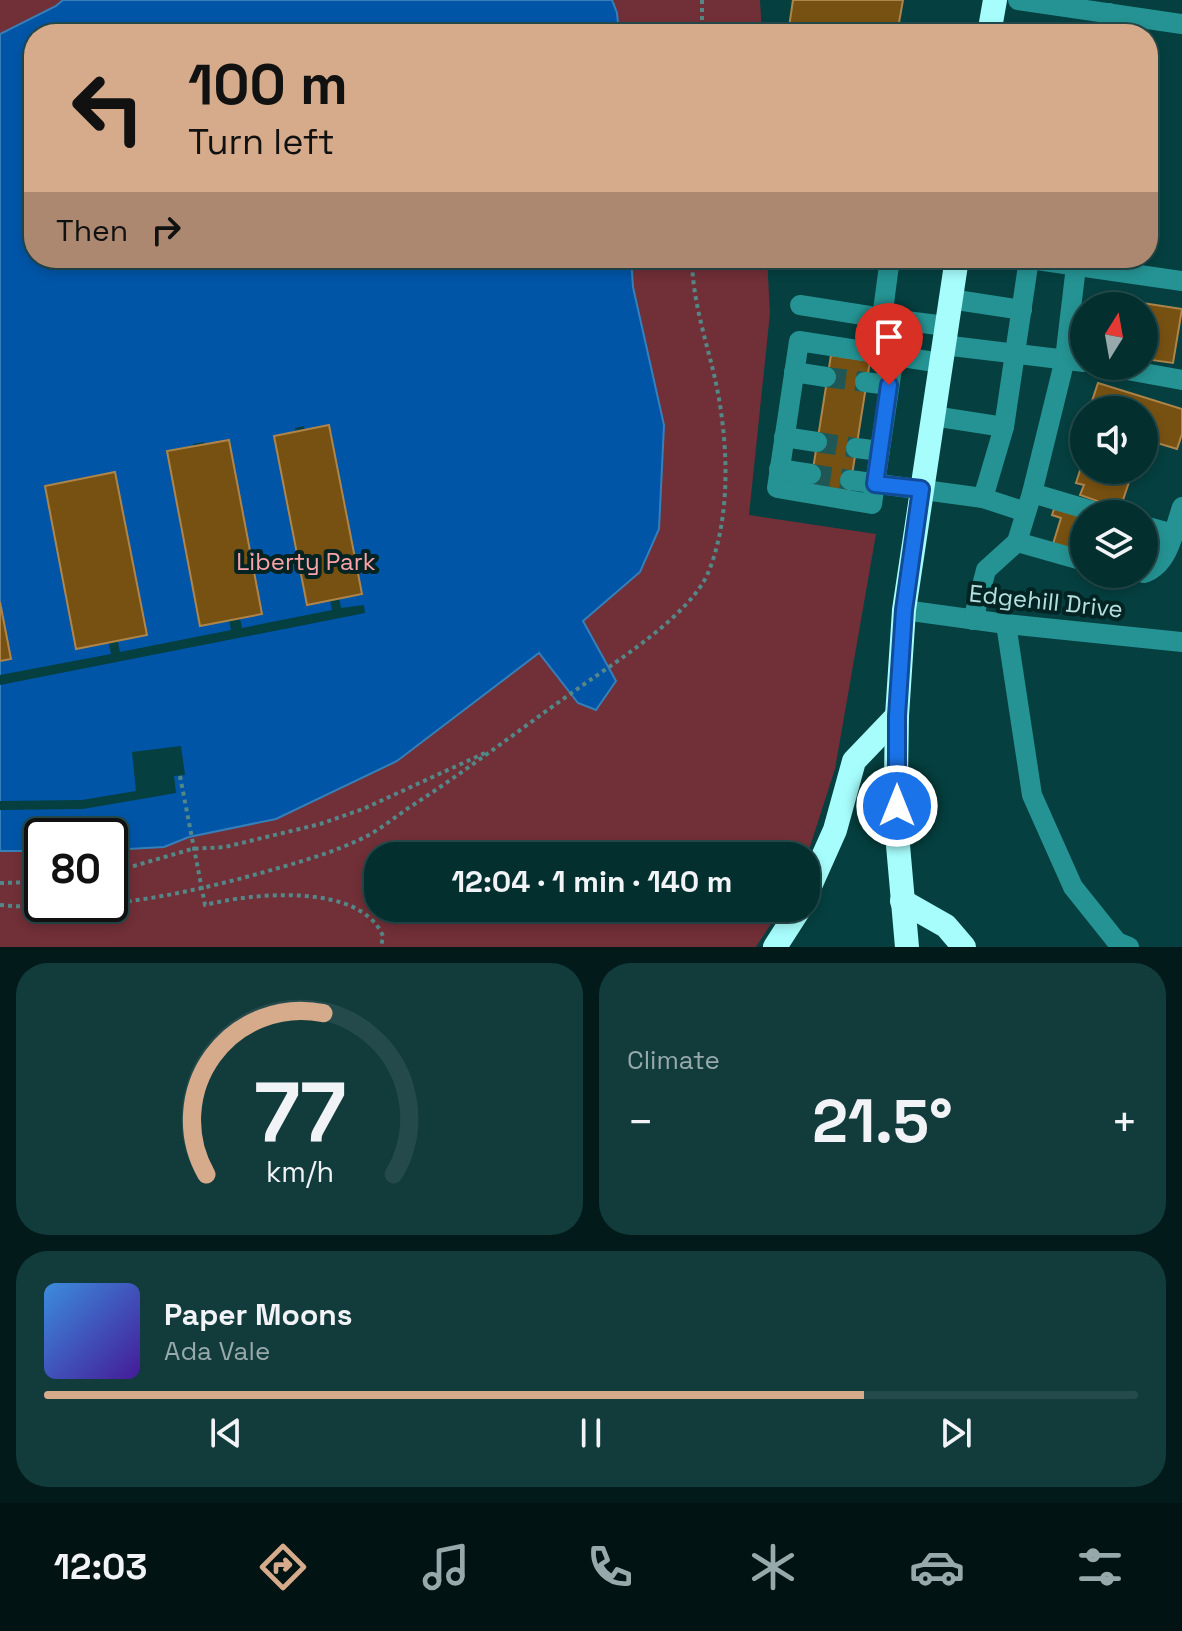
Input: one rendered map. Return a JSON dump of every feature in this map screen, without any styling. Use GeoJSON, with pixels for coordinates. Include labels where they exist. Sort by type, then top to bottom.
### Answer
{"type":"FeatureCollection","features":[{"type":"Feature","properties":{"kind":"highway"},"geometry":{"type":"LineString","coordinates":[[991,24],[995,0]]}},
{"type":"Feature","properties":{"kind":"highway"},"geometry":{"type":"LineString","coordinates":[[907,947],[897,820],[897,716],[904,610],[955,268]]}},
{"type":"Feature","properties":{"kind":"highway"},"geometry":{"type":"LineString","coordinates":[[820,864],[835,830],[854,761],[897,716]]}},
{"type":"Feature","properties":{"kind":"highway"},"geometry":{"type":"LineString","coordinates":[[902,901],[946,926],[964,947]]}},
{"type":"Feature","properties":{"kind":"highway"},"geometry":{"type":"LineString","coordinates":[[775,947],[791,922]]}},
{"type":"Feature","properties":{"kind":"street"},"geometry":{"type":"LineString","coordinates":[[1018,0],[1061,3],[1182,24]]}},
{"type":"Feature","properties":{"kind":"street"},"geometry":{"type":"LineString","coordinates":[[1107,24],[1109,13]]}},
{"type":"Feature","properties":{"kind":"street"},"geometry":{"type":"LineString","coordinates":[[882,318],[889,268]]}},
{"type":"Feature","properties":{"kind":"street"},"geometry":{"type":"LineString","coordinates":[[983,498],[1004,427],[1025,268]]}},
{"type":"Feature","properties":{"kind":"street"},"geometry":{"type":"LineString","coordinates":[[1076,292],[1077,268]]}},
{"type":"Feature","properties":{"kind":"street"},"geometry":{"type":"LineString","coordinates":[[1110,268],[1182,281]]}},
{"type":"Feature","properties":{"kind":"street"},"geometry":{"type":"LineString","coordinates":[[950,299],[1022,310]]}},
{"type":"Feature","properties":{"kind":"street"},"geometry":{"type":"LineString","coordinates":[[800,305],[882,318],[943,345],[1014,356],[1070,360]]}},
{"type":"Feature","properties":{"kind":"street"},"geometry":{"type":"LineString","coordinates":[[894,355],[872,504],[777,488],[799,341],[894,355],[943,345]]}},
{"type":"Feature","properties":{"kind":"street"},"geometry":{"type":"LineString","coordinates":[[794,372],[826,377]]}},
{"type":"Feature","properties":{"kind":"street"},"geometry":{"type":"LineString","coordinates":[[973,620],[986,570],[1017,542],[1070,373]]}},
{"type":"Feature","properties":{"kind":"street"},"geometry":{"type":"LineString","coordinates":[[1158,376],[1182,380]]}},
{"type":"Feature","properties":{"kind":"street"},"geometry":{"type":"LineString","coordinates":[[865,382],[889,385]]}},
{"type":"Feature","properties":{"kind":"street"},"geometry":{"type":"LineString","coordinates":[[933,416],[1004,427]]}},
{"type":"Feature","properties":{"kind":"street"},"geometry":{"type":"LineString","coordinates":[[784,437],[817,442]]}},
{"type":"Feature","properties":{"kind":"street"},"geometry":{"type":"LineString","coordinates":[[856,448],[880,451]]}},
{"type":"Feature","properties":{"kind":"street"},"geometry":{"type":"LineString","coordinates":[[779,469],[811,474]]}},
{"type":"Feature","properties":{"kind":"street"},"geometry":{"type":"LineString","coordinates":[[850,480],[1070,509]]}},
{"type":"Feature","properties":{"kind":"street"},"geometry":{"type":"LineString","coordinates":[[1158,565],[1165,556],[1182,507]]}},
{"type":"Feature","properties":{"kind":"street"},"geometry":{"type":"LineString","coordinates":[[1158,530],[1173,534]]}},
{"type":"Feature","properties":{"kind":"street"},"geometry":{"type":"LineString","coordinates":[[1017,542],[1070,557]]}},
{"type":"Feature","properties":{"kind":"street","name":"Edgehill Drive"},"geometry":{"type":"LineString","coordinates":[[904,610],[1182,642]]}},
{"type":"Feature","properties":{"kind":"street"},"geometry":{"type":"LineString","coordinates":[[1006,624],[1032,795],[1073,887],[1117,942],[1129,947]]}},
{"type":"Feature","properties":{"kind":"path"},"geometry":{"type":"LineString","coordinates":[[702,0],[702,24]]}},
{"type":"Feature","properties":{"kind":"path"},"geometry":{"type":"LineString","coordinates":[[0,905],[44,908],[163,898],[296,864],[365,837],[456,778],[661,627],[693,597],[707,574],[721,524],[726,460],[720,401],[696,298],[693,268]]}},
{"type":"Feature","properties":{"kind":"path"},"geometry":{"type":"LineString","coordinates":[[128,868],[192,849],[225,847],[320,824],[363,809],[493,750]]}},
{"type":"Feature","properties":{"kind":"path"},"geometry":{"type":"LineString","coordinates":[[180,776],[205,905],[261,897],[319,898],[348,903],[367,914],[380,928],[383,936],[381,947]]}},
{"type":"Feature","properties":{"kind":"path"},"geometry":{"type":"LineString","coordinates":[[0,883],[24,882]]}},
{"type":"Feature","properties":{"kind":"green space","name":"Liberty Park"},"geometry":{"type":"Polygon","coordinates":[[[0,0],[760,0],[761,24],[24,24],[24,268],[768,268],[770,313],[749,515],[876,534],[835,769],[811,842],[364,842],[364,922],[772,922],[756,947],[0,947],[0,0]]]}},
{"type":"Feature","properties":{"kind":"water","name":"Liberty Park"},"geometry":{"type":"Polygon","coordinates":[[[63,0],[612,0],[618,24],[24,24],[24,268],[632,268],[633,287],[664,425],[659,529],[640,572],[583,621],[616,681],[596,710],[578,703],[539,653],[397,761],[276,819],[189,837],[164,847],[128,849],[128,818],[24,818],[24,851],[0,851],[0,34],[63,0]]]}},
{"type":"Feature","properties":{"kind":"pier"},"geometry":{"type":"Polygon","coordinates":[[[304,426],[341,608],[364,605],[365,613],[0,685],[0,675],[111,654],[75,479],[85,477],[120,652],[231,630],[193,444],[204,442],[242,628],[332,610],[295,428],[304,426]]]}},
{"type":"Feature","properties":{"kind":"pier"},"geometry":{"type":"Polygon","coordinates":[[[181,746],[185,775],[174,776],[176,793],[83,809],[0,810],[0,801],[82,800],[136,791],[132,752],[181,746]]]}},
{"type":"Feature","properties":{"kind":"building"},"geometry":{"type":"Polygon","coordinates":[[[793,0],[903,0],[899,24],[789,24],[793,0]]]}},
{"type":"Feature","properties":{"kind":"building"},"geometry":{"type":"Polygon","coordinates":[[[1158,305],[1182,309],[1173,363],[1158,361],[1158,305]]]}},
{"type":"Feature","properties":{"kind":"building"},"geometry":{"type":"Polygon","coordinates":[[[831,355],[870,361],[849,494],[810,488],[831,355]]]}},
{"type":"Feature","properties":{"kind":"building"},"geometry":{"type":"Polygon","coordinates":[[[1098,383],[1140,396],[1094,396],[1098,383]]]}},
{"type":"Feature","properties":{"kind":"building"},"geometry":{"type":"Polygon","coordinates":[[[1158,402],[1182,409],[1182,434],[1177,449],[1158,443],[1158,402]]]}},
{"type":"Feature","properties":{"kind":"building"},"geometry":{"type":"Polygon","coordinates":[[[329,425],[362,594],[307,605],[274,436],[329,425]]]}},
{"type":"Feature","properties":{"kind":"building"},"geometry":{"type":"Polygon","coordinates":[[[229,440],[262,614],[200,626],[167,451],[229,440]]]}},
{"type":"Feature","properties":{"kind":"building"},"geometry":{"type":"Polygon","coordinates":[[[115,472],[147,635],[76,649],[45,486],[115,472]]]}},
{"type":"Feature","properties":{"kind":"building"},"geometry":{"type":"Polygon","coordinates":[[[1080,484],[1128,484],[1123,500],[1094,500],[1080,495],[1084,485],[1080,484]]]}},
{"type":"Feature","properties":{"kind":"building"},"geometry":{"type":"Polygon","coordinates":[[[1056,503],[1070,508],[1070,549],[1053,544],[1061,518],[1052,515],[1056,503]]]}},
{"type":"Feature","properties":{"kind":"building"},"geometry":{"type":"Polygon","coordinates":[[[0,602],[11,659],[0,661],[0,602]]]}},
{"type":"Feature","properties":{"kind":"tunnel"},"geometry":{"type":"LineString","coordinates":[[826,377],[865,382]]}},
{"type":"Feature","properties":{"kind":"tunnel"},"geometry":{"type":"LineString","coordinates":[[817,442],[856,448]]}},
{"type":"Feature","properties":{"kind":"tunnel"},"geometry":{"type":"LineString","coordinates":[[811,474],[850,480]]}},
{"type":"Feature","properties":{"kind":"route"},"geometry":{"type":"LineString","coordinates":[[889,385],[875,484],[921,489],[904,610],[897,716],[897,806]]}}]}
